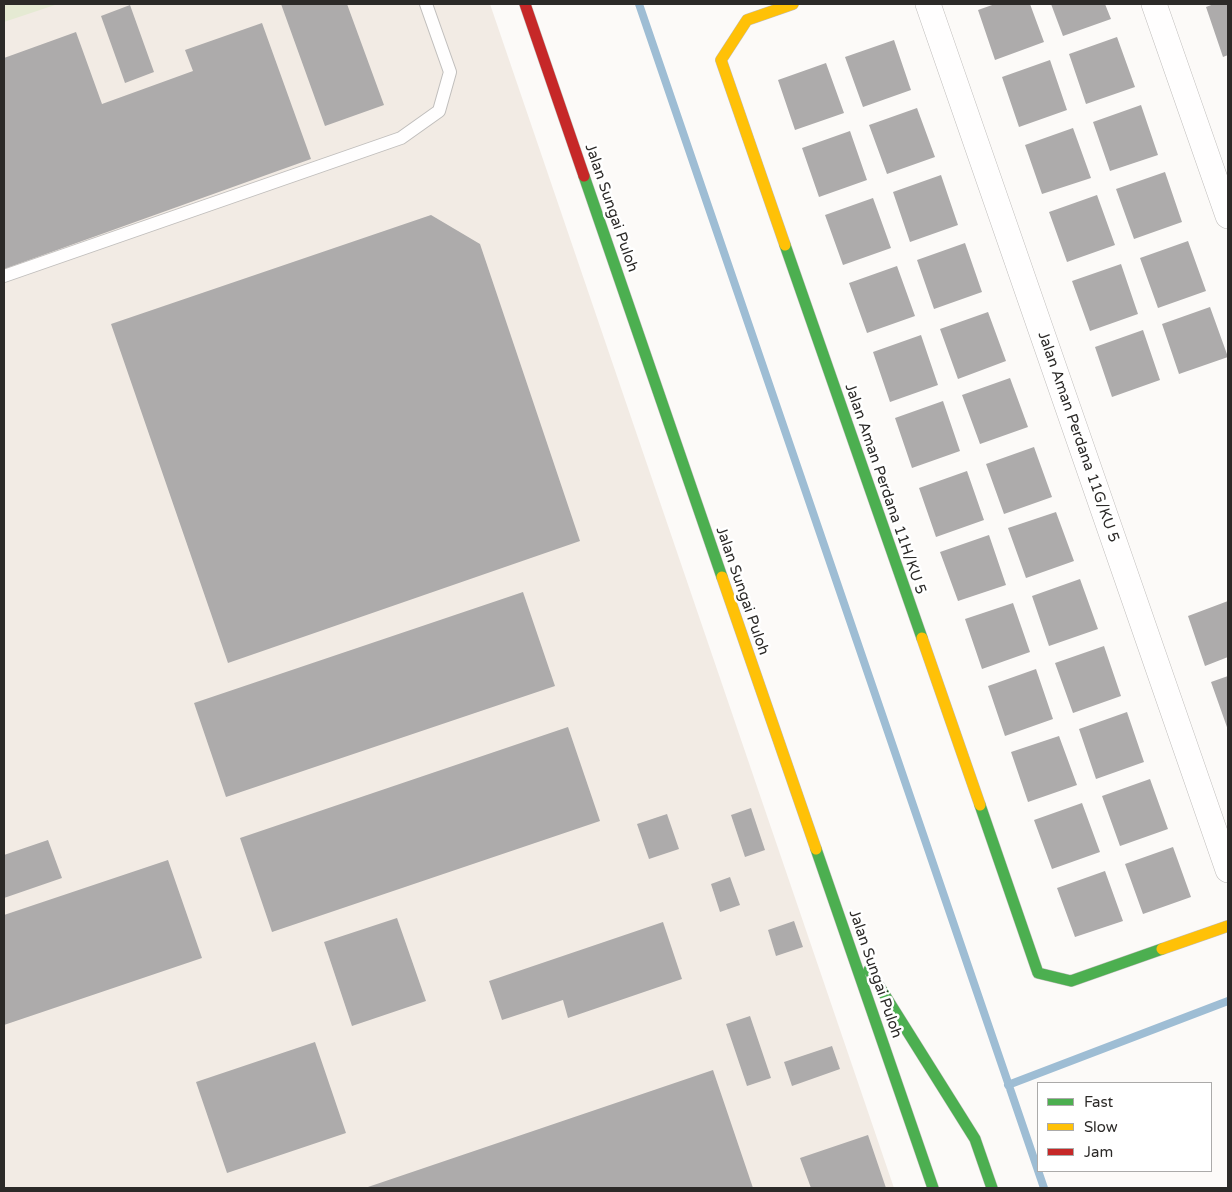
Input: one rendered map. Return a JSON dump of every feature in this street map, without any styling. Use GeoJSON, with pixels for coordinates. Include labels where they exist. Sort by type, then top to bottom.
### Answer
{"type":"FeatureCollection","features":[{"type":"Feature","properties":{"kind":"street","name":"Jalan Sungai Puloh"},"geometry":{"type":"LineString","coordinates":[[526,4],[933,1188]]}},
{"type":"Feature","properties":{"kind":"street","name":"Jalan Aman Perdana 11H/KU 5"},"geometry":{"type":"LineString","coordinates":[[793,4],[747,20],[721,60],[1038,973],[1071,981],[1228,926]]}},
{"type":"Feature","properties":{"kind":"street","name":"Jalan Aman Perdana 11G/KU 5"},"geometry":{"type":"LineString","coordinates":[[928,4],[1228,870]]}},
{"type":"Feature","properties":{"kind":"street"},"geometry":{"type":"LineString","coordinates":[[1154,4],[1228,216]]}},
{"type":"Feature","properties":{"kind":"street"},"geometry":{"type":"LineString","coordinates":[[844,929],[975,1139],[992,1188]]}},
{"type":"Feature","properties":{"kind":"lane"},"geometry":{"type":"LineString","coordinates":[[4,276],[400,138],[440,111],[450,72],[426,4]]}},
{"type":"Feature","properties":{"kind":"shaded area"},"geometry":{"type":"Polygon","coordinates":[[[4,4],[490,4],[894,1188],[4,1188],[4,4]]]}},
{"type":"Feature","properties":{"kind":"green space"},"geometry":{"type":"Polygon","coordinates":[[[4,4],[58,4],[4,22],[4,4]]]}},
{"type":"Feature","properties":{"kind":"building"},"geometry":{"type":"Polygon","coordinates":[[[281,4],[347,4],[384,105],[325,126],[281,4]]]}},
{"type":"Feature","properties":{"kind":"building"},"geometry":{"type":"Polygon","coordinates":[[[995,4],[1030,4],[1044,42],[995,60],[978,10],[995,4]]]}},
{"type":"Feature","properties":{"kind":"building"},"geometry":{"type":"Polygon","coordinates":[[[1051,4],[1105,4],[1111,19],[1063,36],[1051,4]]]}},
{"type":"Feature","properties":{"kind":"building"},"geometry":{"type":"Polygon","coordinates":[[[1214,4],[1228,4],[1228,55],[1223,57],[1206,7],[1214,4]]]}},
{"type":"Feature","properties":{"kind":"building"},"geometry":{"type":"Polygon","coordinates":[[[130,5],[154,72],[125,83],[101,16],[130,5]]]}},
{"type":"Feature","properties":{"kind":"building"},"geometry":{"type":"Polygon","coordinates":[[[262,23],[311,159],[4,269],[4,58],[76,32],[102,104],[193,71],[185,50],[262,23]]]}},
{"type":"Feature","properties":{"kind":"building"},"geometry":{"type":"Polygon","coordinates":[[[1117,37],[1135,87],[1086,104],[1069,54],[1117,37]]]}},
{"type":"Feature","properties":{"kind":"building"},"geometry":{"type":"Polygon","coordinates":[[[894,40],[911,90],[863,107],[845,57],[894,40]]]}},
{"type":"Feature","properties":{"kind":"building"},"geometry":{"type":"Polygon","coordinates":[[[1050,60],[1067,110],[1019,127],[1002,77],[1050,60]]]}},
{"type":"Feature","properties":{"kind":"building"},"geometry":{"type":"Polygon","coordinates":[[[826,63],[844,113],[795,130],[778,80],[826,63]]]}},
{"type":"Feature","properties":{"kind":"building"},"geometry":{"type":"Polygon","coordinates":[[[1141,105],[1158,155],[1110,171],[1093,122],[1141,105]]]}},
{"type":"Feature","properties":{"kind":"building"},"geometry":{"type":"Polygon","coordinates":[[[917,108],[935,157],[887,174],[869,125],[917,108]]]}},
{"type":"Feature","properties":{"kind":"building"},"geometry":{"type":"Polygon","coordinates":[[[1073,128],[1091,178],[1042,194],[1025,145],[1073,128]]]}},
{"type":"Feature","properties":{"kind":"building"},"geometry":{"type":"Polygon","coordinates":[[[850,131],[867,180],[819,197],[802,148],[850,131]]]}},
{"type":"Feature","properties":{"kind":"building"},"geometry":{"type":"Polygon","coordinates":[[[1165,172],[1182,222],[1134,239],[1116,189],[1165,172]]]}},
{"type":"Feature","properties":{"kind":"building"},"geometry":{"type":"Polygon","coordinates":[[[941,175],[958,225],[910,242],[893,192],[941,175]]]}},
{"type":"Feature","properties":{"kind":"building"},"geometry":{"type":"Polygon","coordinates":[[[1097,195],[1115,245],[1067,262],[1049,212],[1097,195]]]}},
{"type":"Feature","properties":{"kind":"building"},"geometry":{"type":"Polygon","coordinates":[[[873,198],[891,248],[843,265],[825,215],[873,198]]]}},
{"type":"Feature","properties":{"kind":"building"},"geometry":{"type":"Polygon","coordinates":[[[431,215],[480,244],[580,541],[228,663],[111,324],[431,215]]]}},
{"type":"Feature","properties":{"kind":"building"},"geometry":{"type":"Polygon","coordinates":[[[1188,241],[1206,291],[1158,308],[1140,258],[1188,241]]]}},
{"type":"Feature","properties":{"kind":"building"},"geometry":{"type":"Polygon","coordinates":[[[965,243],[982,292],[934,309],[917,260],[965,243]]]}},
{"type":"Feature","properties":{"kind":"building"},"geometry":{"type":"Polygon","coordinates":[[[1121,264],[1138,314],[1090,331],[1072,281],[1121,264]]]}},
{"type":"Feature","properties":{"kind":"building"},"geometry":{"type":"Polygon","coordinates":[[[897,266],[915,316],[867,333],[849,283],[897,266]]]}},
{"type":"Feature","properties":{"kind":"building"},"geometry":{"type":"Polygon","coordinates":[[[1210,307],[1228,357],[1179,374],[1162,324],[1210,307]]]}},
{"type":"Feature","properties":{"kind":"building"},"geometry":{"type":"Polygon","coordinates":[[[988,312],[1006,361],[958,379],[940,329],[988,312]]]}},
{"type":"Feature","properties":{"kind":"building"},"geometry":{"type":"Polygon","coordinates":[[[1143,330],[1160,380],[1112,397],[1095,347],[1143,330]]]}},
{"type":"Feature","properties":{"kind":"building"},"geometry":{"type":"Polygon","coordinates":[[[921,335],[938,385],[890,402],[873,352],[921,335]]]}},
{"type":"Feature","properties":{"kind":"building"},"geometry":{"type":"Polygon","coordinates":[[[1010,378],[1028,427],[980,444],[962,395],[1010,378]]]}},
{"type":"Feature","properties":{"kind":"building"},"geometry":{"type":"Polygon","coordinates":[[[943,401],[960,451],[912,468],[895,418],[943,401]]]}},
{"type":"Feature","properties":{"kind":"building"},"geometry":{"type":"Polygon","coordinates":[[[1034,447],[1052,497],[1004,514],[986,464],[1034,447]]]}},
{"type":"Feature","properties":{"kind":"building"},"geometry":{"type":"Polygon","coordinates":[[[967,471],[984,520],[936,537],[919,488],[967,471]]]}},
{"type":"Feature","properties":{"kind":"building"},"geometry":{"type":"Polygon","coordinates":[[[1056,512],[1074,561],[1026,578],[1008,528],[1056,512]]]}},
{"type":"Feature","properties":{"kind":"building"},"geometry":{"type":"Polygon","coordinates":[[[989,535],[1006,585],[958,601],[940,552],[989,535]]]}},
{"type":"Feature","properties":{"kind":"building"},"geometry":{"type":"Polygon","coordinates":[[[1080,579],[1098,629],[1049,646],[1032,596],[1080,579]]]}},
{"type":"Feature","properties":{"kind":"building"},"geometry":{"type":"Polygon","coordinates":[[[523,592],[555,686],[226,797],[194,703],[523,592]]]}},
{"type":"Feature","properties":{"kind":"building"},"geometry":{"type":"Polygon","coordinates":[[[1228,601],[1228,657],[1205,666],[1188,616],[1228,601]]]}},
{"type":"Feature","properties":{"kind":"building"},"geometry":{"type":"Polygon","coordinates":[[[1013,603],[1030,652],[982,669],[965,619],[1013,603]]]}},
{"type":"Feature","properties":{"kind":"building"},"geometry":{"type":"Polygon","coordinates":[[[1104,646],[1121,696],[1073,713],[1055,663],[1104,646]]]}},
{"type":"Feature","properties":{"kind":"building"},"geometry":{"type":"Polygon","coordinates":[[[1036,669],[1053,719],[1005,736],[988,686],[1036,669]]]}},
{"type":"Feature","properties":{"kind":"building"},"geometry":{"type":"Polygon","coordinates":[[[1228,676],[1228,730],[1211,682],[1228,676]]]}},
{"type":"Feature","properties":{"kind":"building"},"geometry":{"type":"Polygon","coordinates":[[[1127,712],[1144,762],[1096,779],[1079,729],[1127,712]]]}},
{"type":"Feature","properties":{"kind":"building"},"geometry":{"type":"Polygon","coordinates":[[[568,727],[600,821],[272,932],[240,838],[568,727]]]}},
{"type":"Feature","properties":{"kind":"building"},"geometry":{"type":"Polygon","coordinates":[[[1059,736],[1077,785],[1028,802],[1011,752],[1059,736]]]}},
{"type":"Feature","properties":{"kind":"building"},"geometry":{"type":"Polygon","coordinates":[[[1150,779],[1168,829],[1120,846],[1102,796],[1150,779]]]}},
{"type":"Feature","properties":{"kind":"building"},"geometry":{"type":"Polygon","coordinates":[[[1082,803],[1100,852],[1052,869],[1034,820],[1082,803]]]}},
{"type":"Feature","properties":{"kind":"building"},"geometry":{"type":"Polygon","coordinates":[[[751,808],[765,850],[745,857],[731,815],[751,808]]]}},
{"type":"Feature","properties":{"kind":"building"},"geometry":{"type":"Polygon","coordinates":[[[667,814],[679,849],[649,859],[637,824],[667,814]]]}},
{"type":"Feature","properties":{"kind":"building"},"geometry":{"type":"Polygon","coordinates":[[[48,840],[62,878],[4,898],[4,855],[48,840]]]}},
{"type":"Feature","properties":{"kind":"building"},"geometry":{"type":"Polygon","coordinates":[[[1173,847],[1191,897],[1143,914],[1125,864],[1173,847]]]}},
{"type":"Feature","properties":{"kind":"building"},"geometry":{"type":"Polygon","coordinates":[[[168,860],[202,958],[4,1025],[4,915],[168,860]]]}},
{"type":"Feature","properties":{"kind":"building"},"geometry":{"type":"Polygon","coordinates":[[[1105,871],[1123,921],[1075,937],[1057,888],[1105,871]]]}},
{"type":"Feature","properties":{"kind":"building"},"geometry":{"type":"Polygon","coordinates":[[[730,877],[740,905],[720,912],[711,884],[730,877]]]}},
{"type":"Feature","properties":{"kind":"building"},"geometry":{"type":"Polygon","coordinates":[[[397,918],[426,1001],[352,1026],[324,942],[397,918]]]}},
{"type":"Feature","properties":{"kind":"building"},"geometry":{"type":"Polygon","coordinates":[[[794,921],[803,947],[776,956],[768,930],[794,921]]]}},
{"type":"Feature","properties":{"kind":"building"},"geometry":{"type":"Polygon","coordinates":[[[663,922],[682,979],[568,1018],[563,1000],[502,1020],[489,981],[663,922]]]}},
{"type":"Feature","properties":{"kind":"building"},"geometry":{"type":"Polygon","coordinates":[[[750,1016],[771,1078],[747,1086],[726,1024],[750,1016]]]}},
{"type":"Feature","properties":{"kind":"building"},"geometry":{"type":"Polygon","coordinates":[[[315,1042],[346,1133],[227,1173],[196,1082],[315,1042]]]}},
{"type":"Feature","properties":{"kind":"building"},"geometry":{"type":"Polygon","coordinates":[[[832,1046],[840,1069],[792,1086],[784,1062],[832,1046]]]}},
{"type":"Feature","properties":{"kind":"building"},"geometry":{"type":"Polygon","coordinates":[[[713,1070],[753,1188],[365,1188],[713,1070]]]}},
{"type":"Feature","properties":{"kind":"building"},"geometry":{"type":"Polygon","coordinates":[[[868,1135],[886,1188],[811,1188],[800,1158],[868,1135]]]}},
{"type":"Feature","properties":{"kind":"waterway"},"geometry":{"type":"LineString","coordinates":[[639,4],[1037,1168]]}},
{"type":"Feature","properties":{"kind":"waterway"},"geometry":{"type":"LineString","coordinates":[[1008,1085],[1228,1001]]}},
{"type":"Feature","properties":{"kind":"waterway"},"geometry":{"type":"LineString","coordinates":[[1039,1172],[1044,1188]]}},
{"type":"Feature","properties":{"kind":"traffic: fast"},"geometry":{"type":"LineString","coordinates":[[584,176],[722,577]]}},
{"type":"Feature","properties":{"kind":"traffic: fast"},"geometry":{"type":"LineString","coordinates":[[785,245],[922,638]]}},
{"type":"Feature","properties":{"kind":"traffic: fast"},"geometry":{"type":"LineString","coordinates":[[980,805],[1038,973],[1071,981],[1162,949]]}},
{"type":"Feature","properties":{"kind":"traffic: fast"},"geometry":{"type":"LineString","coordinates":[[816,849],[933,1188]]}},
{"type":"Feature","properties":{"kind":"traffic: fast"},"geometry":{"type":"LineString","coordinates":[[869,970],[975,1139],[992,1188]]}},
{"type":"Feature","properties":{"kind":"traffic: slow"},"geometry":{"type":"LineString","coordinates":[[785,245],[721,60],[747,20],[793,4]]}},
{"type":"Feature","properties":{"kind":"traffic: slow"},"geometry":{"type":"LineString","coordinates":[[722,577],[816,849]]}},
{"type":"Feature","properties":{"kind":"traffic: slow"},"geometry":{"type":"LineString","coordinates":[[922,638],[980,805]]}},
{"type":"Feature","properties":{"kind":"traffic: slow"},"geometry":{"type":"LineString","coordinates":[[1162,949],[1228,926]]}},
{"type":"Feature","properties":{"kind":"traffic: jam"},"geometry":{"type":"LineString","coordinates":[[525,4],[584,176]]}}]}
